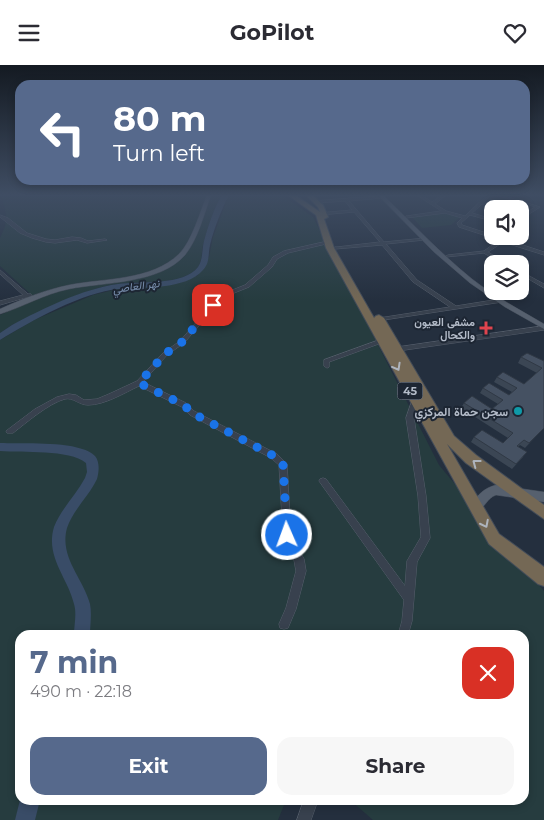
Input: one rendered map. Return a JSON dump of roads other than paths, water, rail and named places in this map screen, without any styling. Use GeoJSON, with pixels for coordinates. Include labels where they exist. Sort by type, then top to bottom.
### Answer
{"type":"FeatureCollection","features":[{"type":"Feature","properties":{"kind":"highway","name":"45"},"geometry":{"type":"LineString","coordinates":[[327,230],[333,245],[382,341],[494,539],[510,553],[541,573]]}},
{"type":"Feature","properties":{"kind":"highway","name":"45"},"geometry":{"type":"LineString","coordinates":[[333,245],[398,349],[450,439],[471,459],[544,513]]}},
{"type":"Feature","properties":{"kind":"main road"},"geometry":{"type":"LineString","coordinates":[[0,312],[29,296],[66,284],[140,271],[164,261],[176,253],[187,230]]}},
{"type":"Feature","properties":{"kind":"main road"},"geometry":{"type":"LineString","coordinates":[[29,296],[67,287],[140,275],[167,265],[184,250],[193,230]]}},
{"type":"Feature","properties":{"kind":"main road"},"geometry":{"type":"LineString","coordinates":[[415,230],[500,301],[544,322]]}},
{"type":"Feature","properties":{"kind":"main road"},"geometry":{"type":"LineString","coordinates":[[421,230],[461,270],[544,328]]}},
{"type":"Feature","properties":{"kind":"main road"},"geometry":{"type":"LineString","coordinates":[[0,305],[11,305]]}},
{"type":"Feature","properties":{"kind":"main road"},"geometry":{"type":"LineString","coordinates":[[477,506],[491,491],[499,490],[544,497]]}},
{"type":"Feature","properties":{"kind":"street"},"geometry":{"type":"LineString","coordinates":[[19,230],[49,241],[73,237],[87,242],[105,240]]}},
{"type":"Feature","properties":{"kind":"street"},"geometry":{"type":"LineString","coordinates":[[371,230],[415,281],[455,308]]}},
{"type":"Feature","properties":{"kind":"street"},"geometry":{"type":"LineString","coordinates":[[472,230],[484,235]]}},
{"type":"Feature","properties":{"kind":"street"},"geometry":{"type":"LineString","coordinates":[[10,431],[36,412],[65,397],[74,396],[85,402],[98,401],[139,383],[165,354],[182,342],[222,296],[247,286],[270,266],[275,258],[286,251],[333,245],[382,244],[424,239]]}},
{"type":"Feature","properties":{"kind":"street"},"geometry":{"type":"LineString","coordinates":[[448,256],[485,251],[495,245]]}},
{"type":"Feature","properties":{"kind":"street"},"geometry":{"type":"LineString","coordinates":[[514,245],[544,255]]}},
{"type":"Feature","properties":{"kind":"street"},"geometry":{"type":"LineString","coordinates":[[485,251],[491,255]]}},
{"type":"Feature","properties":{"kind":"street"},"geometry":{"type":"LineString","coordinates":[[0,271],[29,296]]}},
{"type":"Feature","properties":{"kind":"street"},"geometry":{"type":"LineString","coordinates":[[529,277],[543,285]]}},
{"type":"Feature","properties":{"kind":"street"},"geometry":{"type":"LineString","coordinates":[[0,305],[29,296]]}},
{"type":"Feature","properties":{"kind":"street"},"geometry":{"type":"LineString","coordinates":[[379,320],[500,301]]}},
{"type":"Feature","properties":{"kind":"street"},"geometry":{"type":"LineString","coordinates":[[398,349],[544,328]]}},
{"type":"Feature","properties":{"kind":"street"},"geometry":{"type":"LineString","coordinates":[[327,366],[326,361],[382,341]]}},
{"type":"Feature","properties":{"kind":"street"},"geometry":{"type":"LineString","coordinates":[[139,383],[184,405],[192,413],[274,456],[283,464],[287,535],[299,559],[301,571],[291,609],[284,624]]}},
{"type":"Feature","properties":{"kind":"street"},"geometry":{"type":"LineString","coordinates":[[404,630],[407,621],[412,561],[426,538],[422,496],[410,418],[415,400]]}},
{"type":"Feature","properties":{"kind":"street"},"geometry":{"type":"LineString","coordinates":[[323,481],[408,598]]}},
{"type":"Feature","properties":{"kind":"street"},"geometry":{"type":"LineString","coordinates":[[304,820],[309,805]]}},
{"type":"Feature","properties":{"kind":"water","name":"نهر العاصي"},"geometry":{"type":"Polygon","coordinates":[[[207,230],[215,230],[205,267],[186,281],[163,286],[105,291],[74,301],[42,316],[0,340],[0,333],[12,325],[50,306],[91,290],[118,284],[161,282],[183,277],[191,273],[200,264],[207,230]]]}},
{"type":"Feature","properties":{"kind":"waterway","name":"نهر العاصي"},"geometry":{"type":"LineString","coordinates":[[0,447],[64,450],[82,453],[91,460],[93,472],[91,479],[65,518],[59,536],[60,554],[63,563],[82,604],[82,630]]}},
{"type":"Feature","properties":{"kind":"waterway","name":"نهر العاصي"},"geometry":{"type":"LineString","coordinates":[[25,820],[29,805]]}},
{"type":"Feature","properties":{"kind":"place","name":"مشفى العيون والكحال"},"geometry":{"type":"Point","coordinates":[486,328]}},
{"type":"Feature","properties":{"kind":"place","name":"سجن حماة المركزي"},"geometry":{"type":"Point","coordinates":[518,411]}}]}
